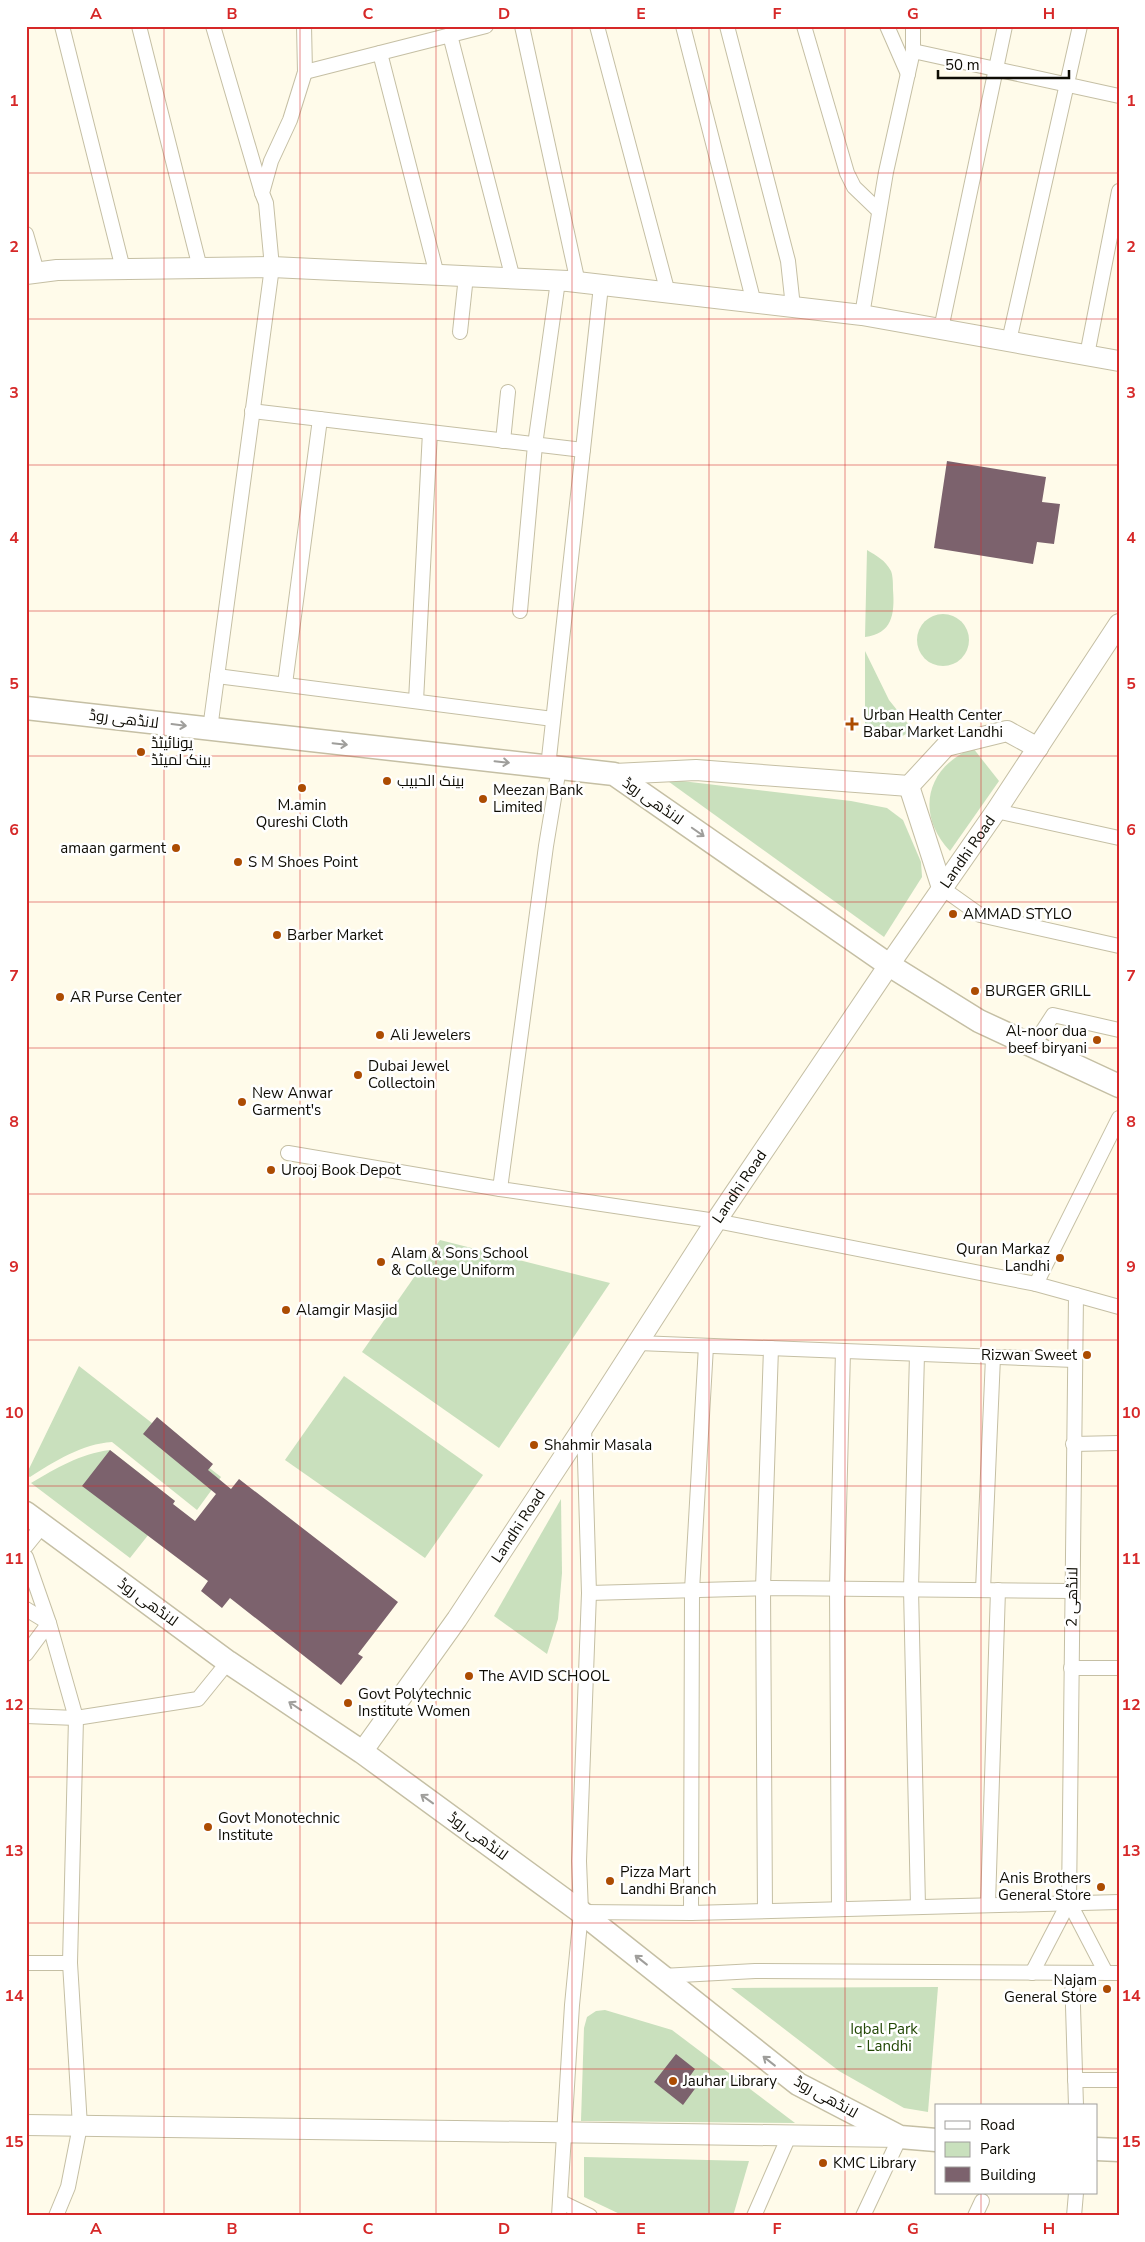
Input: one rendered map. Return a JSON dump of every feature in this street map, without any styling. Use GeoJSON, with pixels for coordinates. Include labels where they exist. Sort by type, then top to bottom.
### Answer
{"type":"FeatureCollection","features":[{"type":"Feature","properties":{"kind":"main road","name":"لانڈھی روڈ"},"geometry":{"type":"LineString","coordinates":[[26,708],[614,774],[889,965],[979,1021],[1119,1086]]}},
{"type":"Feature","properties":{"kind":"main road","name":"لانڈھی روڈ"},"geometry":{"type":"LineString","coordinates":[[35,1519],[228,1662],[362,1752],[581,1912],[798,2084],[900,2137],[935,2140]]}},
{"type":"Feature","properties":{"kind":"main road"},"geometry":{"type":"LineString","coordinates":[[1098,2149],[1119,2150]]}},
{"type":"Feature","properties":{"kind":"street"},"geometry":{"type":"LineString","coordinates":[[62,26],[123,269]]}},
{"type":"Feature","properties":{"kind":"street"},"geometry":{"type":"LineString","coordinates":[[139,26],[200,268]]}},
{"type":"Feature","properties":{"kind":"street"},"geometry":{"type":"LineString","coordinates":[[210,729],[272,267],[266,203],[213,26]]}},
{"type":"Feature","properties":{"kind":"street"},"geometry":{"type":"LineString","coordinates":[[262,193],[271,161],[290,120],[305,72],[304,26]]}},
{"type":"Feature","properties":{"kind":"street"},"geometry":{"type":"LineString","coordinates":[[305,72],[486,26]]}},
{"type":"Feature","properties":{"kind":"street"},"geometry":{"type":"LineString","coordinates":[[522,26],[578,283]]}},
{"type":"Feature","properties":{"kind":"street"},"geometry":{"type":"LineString","coordinates":[[597,26],[668,293]]}},
{"type":"Feature","properties":{"kind":"street"},"geometry":{"type":"LineString","coordinates":[[683,26],[754,303]]}},
{"type":"Feature","properties":{"kind":"street"},"geometry":{"type":"LineString","coordinates":[[727,26],[788,261],[792,307]]}},
{"type":"Feature","properties":{"kind":"street"},"geometry":{"type":"LineString","coordinates":[[804,26],[847,173],[854,187],[879,211]]}},
{"type":"Feature","properties":{"kind":"street"},"geometry":{"type":"LineString","coordinates":[[887,26],[908,74]]}},
{"type":"Feature","properties":{"kind":"street"},"geometry":{"type":"LineString","coordinates":[[862,315],[879,211],[913,51],[913,26]]}},
{"type":"Feature","properties":{"kind":"street"},"geometry":{"type":"LineString","coordinates":[[941,329],[1005,26]]}},
{"type":"Feature","properties":{"kind":"street"},"geometry":{"type":"LineString","coordinates":[[1009,341],[1080,26]]}},
{"type":"Feature","properties":{"kind":"street"},"geometry":{"type":"LineString","coordinates":[[450,35],[513,279]]}},
{"type":"Feature","properties":{"kind":"street"},"geometry":{"type":"LineString","coordinates":[[913,51],[1119,96]]}},
{"type":"Feature","properties":{"kind":"street"},"geometry":{"type":"LineString","coordinates":[[380,53],[437,275]]}},
{"type":"Feature","properties":{"kind":"street"},"geometry":{"type":"LineString","coordinates":[[1087,356],[1119,191]]}},
{"type":"Feature","properties":{"kind":"street"},"geometry":{"type":"LineString","coordinates":[[26,234],[32,273],[57,270],[272,267],[558,281],[862,315],[1119,361]]}},
{"type":"Feature","properties":{"kind":"street"},"geometry":{"type":"LineString","coordinates":[[460,332],[466,276]]}},
{"type":"Feature","properties":{"kind":"street"},"geometry":{"type":"LineString","coordinates":[[520,612],[535,445],[558,281]]}},
{"type":"Feature","properties":{"kind":"street"},"geometry":{"type":"LineString","coordinates":[[500,1189],[546,846],[554,768],[553,719],[601,286]]}},
{"type":"Feature","properties":{"kind":"street"},"geometry":{"type":"LineString","coordinates":[[503,441],[508,392]]}},
{"type":"Feature","properties":{"kind":"street"},"geometry":{"type":"LineString","coordinates":[[252,411],[583,450]]}},
{"type":"Feature","properties":{"kind":"street"},"geometry":{"type":"LineString","coordinates":[[285,684],[320,419]]}},
{"type":"Feature","properties":{"kind":"street"},"geometry":{"type":"LineString","coordinates":[[416,701],[430,432]]}},
{"type":"Feature","properties":{"kind":"street","name":"Landhi Road"},"geometry":{"type":"LineString","coordinates":[[362,1752],[457,1619],[716,1221],[889,965],[996,811],[1119,624]]}},
{"type":"Feature","properties":{"kind":"street"},"geometry":{"type":"LineString","coordinates":[[217,676],[553,719]]}},
{"type":"Feature","properties":{"kind":"street"},"geometry":{"type":"LineString","coordinates":[[909,786],[946,746],[1007,731],[1038,748]]}},
{"type":"Feature","properties":{"kind":"street"},"geometry":{"type":"LineString","coordinates":[[614,774],[696,770],[909,786]]}},
{"type":"Feature","properties":{"kind":"street"},"geometry":{"type":"LineString","coordinates":[[909,786],[942,888],[980,915],[1119,946]]}},
{"type":"Feature","properties":{"kind":"street"},"geometry":{"type":"LineString","coordinates":[[996,811],[1119,838]]}},
{"type":"Feature","properties":{"kind":"street"},"geometry":{"type":"LineString","coordinates":[[1033,1046],[1053,1015],[1119,1030]]}},
{"type":"Feature","properties":{"kind":"street"},"geometry":{"type":"LineString","coordinates":[[1036,1284],[1119,1118]]}},
{"type":"Feature","properties":{"kind":"street"},"geometry":{"type":"LineString","coordinates":[[288,1153],[500,1189],[716,1221],[1036,1284],[1119,1307]]}},
{"type":"Feature","properties":{"kind":"street","name":"لانڈھی 2"},"geometry":{"type":"LineString","coordinates":[[1069,1902],[1075,1294]]}},
{"type":"Feature","properties":{"kind":"street"},"geometry":{"type":"LineString","coordinates":[[638,1343],[1074,1360]]}},
{"type":"Feature","properties":{"kind":"street"},"geometry":{"type":"LineString","coordinates":[[691,1913],[692,1590],[706,1346]]}},
{"type":"Feature","properties":{"kind":"street"},"geometry":{"type":"LineString","coordinates":[[765,1911],[763,1588],[771,1348]]}},
{"type":"Feature","properties":{"kind":"street"},"geometry":{"type":"LineString","coordinates":[[839,1909],[837,1588],[843,1352]]}},
{"type":"Feature","properties":{"kind":"street"},"geometry":{"type":"LineString","coordinates":[[918,1354],[911,1589],[918,1906]]}},
{"type":"Feature","properties":{"kind":"street"},"geometry":{"type":"LineString","coordinates":[[983,1590],[993,1357]]}},
{"type":"Feature","properties":{"kind":"street"},"geometry":{"type":"LineString","coordinates":[[584,1426],[589,1593],[579,1861],[581,1912],[572,2005],[566,2133],[560,2209],[590,2216]]}},
{"type":"Feature","properties":{"kind":"street"},"geometry":{"type":"LineString","coordinates":[[1073,1444],[1119,1443]]}},
{"type":"Feature","properties":{"kind":"street"},"geometry":{"type":"LineString","coordinates":[[26,1546],[35,1519]]}},
{"type":"Feature","properties":{"kind":"street"},"geometry":{"type":"LineString","coordinates":[[26,1557],[49,1623],[76,1718],[70,1963],[80,2126],[68,2187],[56,2216]]}},
{"type":"Feature","properties":{"kind":"street"},"geometry":{"type":"LineString","coordinates":[[589,1593],[763,1588],[1072,1591]]}},
{"type":"Feature","properties":{"kind":"street"},"geometry":{"type":"LineString","coordinates":[[988,1904],[998,1590]]}},
{"type":"Feature","properties":{"kind":"street"},"geometry":{"type":"LineString","coordinates":[[26,1609],[49,1623]]}},
{"type":"Feature","properties":{"kind":"street"},"geometry":{"type":"LineString","coordinates":[[26,1654],[49,1623]]}},
{"type":"Feature","properties":{"kind":"street"},"geometry":{"type":"LineString","coordinates":[[26,1716],[76,1718],[198,1699],[228,1662]]}},
{"type":"Feature","properties":{"kind":"street"},"geometry":{"type":"LineString","coordinates":[[1071,1668],[1119,1668]]}},
{"type":"Feature","properties":{"kind":"street"},"geometry":{"type":"LineString","coordinates":[[1032,1973],[1069,1902]]}},
{"type":"Feature","properties":{"kind":"street"},"geometry":{"type":"LineString","coordinates":[[1069,1902],[1112,1973]]}},
{"type":"Feature","properties":{"kind":"street"},"geometry":{"type":"LineString","coordinates":[[581,1912],[691,1913],[1119,1902]]}},
{"type":"Feature","properties":{"kind":"street"},"geometry":{"type":"LineString","coordinates":[[26,1963],[70,1963]]}},
{"type":"Feature","properties":{"kind":"street"},"geometry":{"type":"LineString","coordinates":[[662,1976],[755,1971],[1112,1973]]}},
{"type":"Feature","properties":{"kind":"street"},"geometry":{"type":"LineString","coordinates":[[1072,1973],[1076,2104]]}},
{"type":"Feature","properties":{"kind":"street"},"geometry":{"type":"LineString","coordinates":[[1075,2080],[1119,2080]]}},
{"type":"Feature","properties":{"kind":"street"},"geometry":{"type":"LineString","coordinates":[[26,2126],[900,2137],[862,2216]]}},
{"type":"Feature","properties":{"kind":"street"},"geometry":{"type":"LineString","coordinates":[[754,2216],[789,2136]]}},
{"type":"Feature","properties":{"kind":"street"},"geometry":{"type":"LineString","coordinates":[[1074,2216],[1076,2194]]}},
{"type":"Feature","properties":{"kind":"street"},"geometry":{"type":"LineString","coordinates":[[975,2216],[982,2201]]}},
{"type":"Feature","properties":{"kind":"green space"},"geometry":{"type":"Polygon","coordinates":[[[867,550],[883,561],[891,571],[893,607],[890,621],[886,627],[881,632],[865,637],[867,550]]]}},
{"type":"Feature","properties":{"kind":"green space"},"geometry":{"type":"Polygon","coordinates":[[[943,614],[957,618],[965,626],[969,640],[965,654],[957,662],[943,666],[929,662],[921,654],[917,640],[921,626],[929,618],[943,614]]]}},
{"type":"Feature","properties":{"kind":"green space"},"geometry":{"type":"Polygon","coordinates":[[[865,651],[889,700],[913,730],[899,738],[865,732],[865,651]]]}},
{"type":"Feature","properties":{"kind":"green space"},"geometry":{"type":"Polygon","coordinates":[[[973,748],[999,781],[950,851],[939,837],[932,822],[931,793],[936,779],[945,767],[957,756],[973,748]]]}},
{"type":"Feature","properties":{"kind":"green space"},"geometry":{"type":"Polygon","coordinates":[[[665,779],[851,801],[887,808],[903,820],[921,862],[922,877],[884,937],[665,779]]]}},
{"type":"Feature","properties":{"kind":"green space"},"geometry":{"type":"Polygon","coordinates":[[[440,1240],[610,1283],[499,1448],[362,1352],[440,1240]]]}},
{"type":"Feature","properties":{"kind":"green space"},"geometry":{"type":"Polygon","coordinates":[[[79,1366],[221,1477],[197,1510],[112,1442],[101,1443],[79,1450],[59,1459],[30,1477],[26,1475],[79,1366]]]}},
{"type":"Feature","properties":{"kind":"green space"},"geometry":{"type":"Polygon","coordinates":[[[344,1376],[483,1475],[425,1558],[285,1460],[344,1376]]]}},
{"type":"Feature","properties":{"kind":"green space"},"geometry":{"type":"Polygon","coordinates":[[[110,1450],[175,1501],[130,1558],[31,1483],[78,1458],[110,1450]]]}},
{"type":"Feature","properties":{"kind":"green space"},"geometry":{"type":"Polygon","coordinates":[[[561,1499],[562,1573],[558,1619],[547,1654],[494,1616],[561,1499]]]}},
{"type":"Feature","properties":{"kind":"green space","name":"Iqbal Park - Landhi"},"geometry":{"type":"Polygon","coordinates":[[[938,1987],[928,2112],[904,2108],[839,2071],[731,1988],[938,1987]]]}},
{"type":"Feature","properties":{"kind":"green space"},"geometry":{"type":"Polygon","coordinates":[[[605,2010],[672,2030],[795,2123],[581,2121],[584,2028],[587,2017],[596,2011],[605,2010]]]}},
{"type":"Feature","properties":{"kind":"green space"},"geometry":{"type":"Polygon","coordinates":[[[584,2157],[749,2161],[733,2216],[624,2216],[584,2197],[584,2157]]]}},
{"type":"Feature","properties":{"kind":"building"},"geometry":{"type":"Polygon","coordinates":[[[947,461],[1046,477],[1042,502],[1060,504],[1054,544],[1037,542],[1033,564],[934,548],[947,461]]]}},
{"type":"Feature","properties":{"kind":"building"},"geometry":{"type":"Polygon","coordinates":[[[157,1417],[213,1464],[208,1470],[231,1489],[239,1479],[398,1602],[358,1654],[363,1657],[341,1685],[230,1598],[222,1608],[201,1591],[208,1581],[82,1486],[110,1450],[175,1501],[173,1504],[195,1521],[216,1494],[143,1434],[157,1417]]]}},
{"type":"Feature","properties":{"kind":"building"},"geometry":{"type":"Polygon","coordinates":[[[676,2054],[695,2069],[688,2079],[697,2086],[683,2105],[654,2082],[676,2054]]]}},
{"type":"Feature","properties":{"kind":"place","name":"Urban Health Center Babar Market Landhi"},"geometry":{"type":"Point","coordinates":[852,724]}},
{"type":"Feature","properties":{"kind":"place","name":"یونائیٹڈ بینک لمیٹڈ"},"geometry":{"type":"Point","coordinates":[141,752]}},
{"type":"Feature","properties":{"kind":"place","name":"بينک الحبيب"},"geometry":{"type":"Point","coordinates":[387,781]}},
{"type":"Feature","properties":{"kind":"place","name":"M.amin Qureshi Cloth"},"geometry":{"type":"Point","coordinates":[302,788]}},
{"type":"Feature","properties":{"kind":"place","name":"Meezan Bank Limited"},"geometry":{"type":"Point","coordinates":[483,799]}},
{"type":"Feature","properties":{"kind":"place","name":"amaan garment"},"geometry":{"type":"Point","coordinates":[176,848]}},
{"type":"Feature","properties":{"kind":"place","name":"S M Shoes Point"},"geometry":{"type":"Point","coordinates":[238,862]}},
{"type":"Feature","properties":{"kind":"place","name":"AMMAD STYLO"},"geometry":{"type":"Point","coordinates":[953,914]}},
{"type":"Feature","properties":{"kind":"place","name":"Barber Market"},"geometry":{"type":"Point","coordinates":[277,935]}},
{"type":"Feature","properties":{"kind":"place","name":"BURGER GRILL"},"geometry":{"type":"Point","coordinates":[975,991]}},
{"type":"Feature","properties":{"kind":"place","name":"AR Purse Center"},"geometry":{"type":"Point","coordinates":[60,997]}},
{"type":"Feature","properties":{"kind":"place","name":"Ali Jewelers"},"geometry":{"type":"Point","coordinates":[380,1035]}},
{"type":"Feature","properties":{"kind":"place","name":"Al-noor dua beef biryani"},"geometry":{"type":"Point","coordinates":[1097,1040]}},
{"type":"Feature","properties":{"kind":"place","name":"Dubai Jewel Collectoin"},"geometry":{"type":"Point","coordinates":[358,1075]}},
{"type":"Feature","properties":{"kind":"place","name":"New Anwar Garment's"},"geometry":{"type":"Point","coordinates":[242,1102]}},
{"type":"Feature","properties":{"kind":"place","name":"Urooj Book Depot"},"geometry":{"type":"Point","coordinates":[271,1170]}},
{"type":"Feature","properties":{"kind":"place","name":"Quran Markaz Landhi"},"geometry":{"type":"Point","coordinates":[1060,1258]}},
{"type":"Feature","properties":{"kind":"place","name":"Alam & Sons School & College Uniform"},"geometry":{"type":"Point","coordinates":[381,1262]}},
{"type":"Feature","properties":{"kind":"place","name":"Alamgir Masjid"},"geometry":{"type":"Point","coordinates":[286,1310]}},
{"type":"Feature","properties":{"kind":"place","name":"Rizwan Sweet"},"geometry":{"type":"Point","coordinates":[1087,1355]}},
{"type":"Feature","properties":{"kind":"place","name":"Shahmir Masala"},"geometry":{"type":"Point","coordinates":[534,1445]}},
{"type":"Feature","properties":{"kind":"place","name":"The AVID SCHOOL"},"geometry":{"type":"Point","coordinates":[469,1676]}},
{"type":"Feature","properties":{"kind":"place","name":"Govt Polytechnic Institute Women"},"geometry":{"type":"Point","coordinates":[348,1703]}},
{"type":"Feature","properties":{"kind":"place","name":"Govt Monotechnic Institute"},"geometry":{"type":"Point","coordinates":[208,1827]}},
{"type":"Feature","properties":{"kind":"place","name":"Pizza Mart Landhi Branch"},"geometry":{"type":"Point","coordinates":[610,1881]}},
{"type":"Feature","properties":{"kind":"place","name":"Anis Brothers General Store"},"geometry":{"type":"Point","coordinates":[1101,1887]}},
{"type":"Feature","properties":{"kind":"place","name":"Najam General Store"},"geometry":{"type":"Point","coordinates":[1107,1989]}},
{"type":"Feature","properties":{"kind":"place","name":"Jauhar Library"},"geometry":{"type":"Point","coordinates":[673,2081]}},
{"type":"Feature","properties":{"kind":"place","name":"KMC Library"},"geometry":{"type":"Point","coordinates":[823,2163]}}]}
